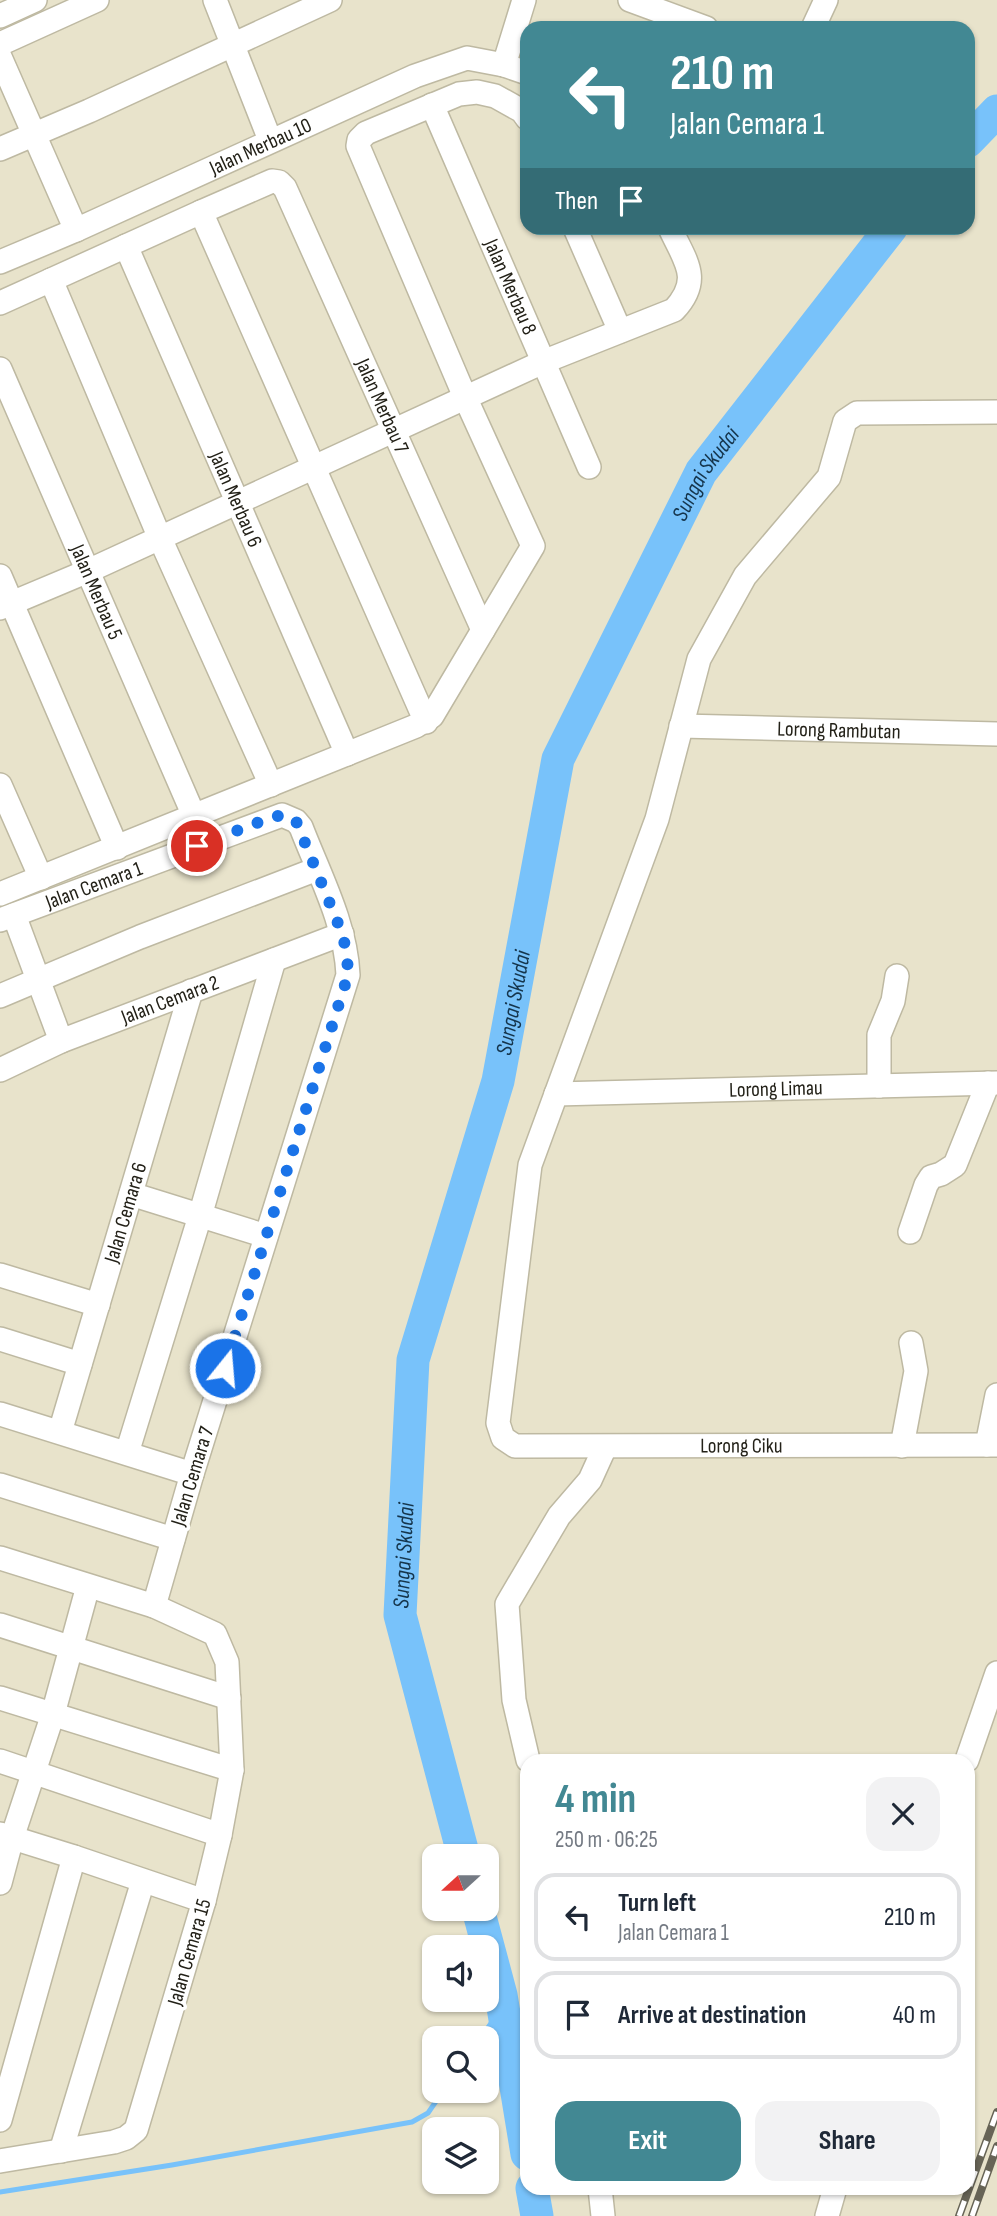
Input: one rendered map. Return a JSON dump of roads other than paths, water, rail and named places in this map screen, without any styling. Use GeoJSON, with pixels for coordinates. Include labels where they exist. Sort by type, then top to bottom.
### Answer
{"type":"FeatureCollection","features":[{"type":"Feature","properties":{"kind":"street"},"geometry":{"type":"LineString","coordinates":[[0,16],[35,0]]}},
{"type":"Feature","properties":{"kind":"street"},"geometry":{"type":"LineString","coordinates":[[0,44],[97,0]]}},
{"type":"Feature","properties":{"kind":"street"},"geometry":{"type":"LineString","coordinates":[[215,0],[270,140]]}},
{"type":"Feature","properties":{"kind":"street"},"geometry":{"type":"LineString","coordinates":[[0,149],[330,0]]}},
{"type":"Feature","properties":{"kind":"street"},"geometry":{"type":"LineString","coordinates":[[504,65],[524,0]]}},
{"type":"Feature","properties":{"kind":"street"},"geometry":{"type":"LineString","coordinates":[[630,0],[687,21]]}},
{"type":"Feature","properties":{"kind":"street"},"geometry":{"type":"LineString","coordinates":[[816,21],[826,0]]}},
{"type":"Feature","properties":{"kind":"street"},"geometry":{"type":"LineString","coordinates":[[0,57],[76,230]]}},
{"type":"Feature","properties":{"kind":"street","name":"Jalan Merbau 10"},"geometry":{"type":"LineString","coordinates":[[0,262],[415,76],[467,58],[520,71]]}},
{"type":"Feature","properties":{"kind":"street"},"geometry":{"type":"LineString","coordinates":[[0,894],[426,722],[432,716],[533,546],[465,397],[358,146],[359,140],[366,133],[459,94],[477,92],[520,110]]}},
{"type":"Feature","properties":{"kind":"street","name":"Jalan Merbau 8"},"geometry":{"type":"LineString","coordinates":[[432,105],[589,467]]}},
{"type":"Feature","properties":{"kind":"street","name":"Jalan Merbau 7"},"geometry":{"type":"LineString","coordinates":[[201,212],[272,181],[279,182],[285,188],[483,630]]}},
{"type":"Feature","properties":{"kind":"street"},"geometry":{"type":"LineString","coordinates":[[0,303],[201,212],[426,722]]}},
{"type":"Feature","properties":{"kind":"street"},"geometry":{"type":"LineString","coordinates":[[578,235],[620,331]]}},
{"type":"Feature","properties":{"kind":"street"},"geometry":{"type":"LineString","coordinates":[[6,606],[543,362],[674,310],[685,298],[691,284],[689,271],[673,235]]}},
{"type":"Feature","properties":{"kind":"street","name":"Jalan Merbau 6"},"geometry":{"type":"LineString","coordinates":[[126,246],[346,754]]}},
{"type":"Feature","properties":{"kind":"street"},"geometry":{"type":"LineString","coordinates":[[51,279],[159,536],[271,785]]}},
{"type":"Feature","properties":{"kind":"street","name":"Jalan Merbau 5"},"geometry":{"type":"LineString","coordinates":[[0,369],[194,816]]}},
{"type":"Feature","properties":{"kind":"street"},"geometry":{"type":"LineString","coordinates":[[556,1094],[657,819],[699,659],[745,576],[829,477],[845,421],[858,413],[997,412]]}},
{"type":"Feature","properties":{"kind":"street"},"geometry":{"type":"LineString","coordinates":[[0,576],[6,606],[117,848]]}},
{"type":"Feature","properties":{"kind":"street","name":"Lorong Rambutan"},"geometry":{"type":"LineString","coordinates":[[681,726],[997,734]]}},
{"type":"Feature","properties":{"kind":"street"},"geometry":{"type":"LineString","coordinates":[[0,785],[41,878]]}},
{"type":"Feature","properties":{"kind":"street","name":"Jalan Cemara 1"},"geometry":{"type":"LineString","coordinates":[[7,918],[275,816],[290,816],[300,827]]}},
{"type":"Feature","properties":{"kind":"street","name":"Jalan Cemara 7"},"geometry":{"type":"LineString","coordinates":[[154,1606],[192,1474],[348,975],[342,933],[300,827]]}},
{"type":"Feature","properties":{"kind":"street"},"geometry":{"type":"LineString","coordinates":[[0,996],[317,869]]}},
{"type":"Feature","properties":{"kind":"street"},"geometry":{"type":"LineString","coordinates":[[7,918],[38,979],[61,1041]]}},
{"type":"Feature","properties":{"kind":"street","name":"Jalan Cemara 2"},"geometry":{"type":"LineString","coordinates":[[0,1070],[61,1041],[342,933]]}},
{"type":"Feature","properties":{"kind":"street"},"geometry":{"type":"LineString","coordinates":[[127,1453],[200,1216],[274,960]]}},
{"type":"Feature","properties":{"kind":"street"},"geometry":{"type":"LineString","coordinates":[[879,1086],[878,1041],[893,1001],[897,976]]}},
{"type":"Feature","properties":{"kind":"street","name":"Jalan Cemara 6"},"geometry":{"type":"LineString","coordinates":[[60,1433],[191,991]]}},
{"type":"Feature","properties":{"kind":"street"},"geometry":{"type":"LineString","coordinates":[[910,1232],[926,1185],[931,1177],[955,1165],[993,1083]]}},
{"type":"Feature","properties":{"kind":"street","name":"Lorong Limau"},"geometry":{"type":"LineString","coordinates":[[556,1094],[993,1083]]}},
{"type":"Feature","properties":{"kind":"street","name":"Lorong Ciku"},"geometry":{"type":"LineString","coordinates":[[556,1094],[530,1165],[498,1423],[503,1438],[515,1446],[992,1445]]}},
{"type":"Feature","properties":{"kind":"street"},"geometry":{"type":"LineString","coordinates":[[131,1194],[266,1236]]}},
{"type":"Feature","properties":{"kind":"street"},"geometry":{"type":"LineString","coordinates":[[0,1275],[98,1305]]}},
{"type":"Feature","properties":{"kind":"street"},"geometry":{"type":"LineString","coordinates":[[0,1339],[80,1364]]}},
{"type":"Feature","properties":{"kind":"street"},"geometry":{"type":"LineString","coordinates":[[902,1446],[916,1371],[911,1343]]}},
{"type":"Feature","properties":{"kind":"street"},"geometry":{"type":"LineString","coordinates":[[992,1445],[997,1395]]}},
{"type":"Feature","properties":{"kind":"street"},"geometry":{"type":"LineString","coordinates":[[0,1414],[192,1474]]}},
{"type":"Feature","properties":{"kind":"street"},"geometry":{"type":"LineString","coordinates":[[527,1754],[514,1700],[507,1604],[559,1516],[590,1480],[605,1447]]}},
{"type":"Feature","properties":{"kind":"street"},"geometry":{"type":"LineString","coordinates":[[0,1485],[173,1539]]}},
{"type":"Feature","properties":{"kind":"street"},"geometry":{"type":"LineString","coordinates":[[0,1558],[154,1606]]}},
{"type":"Feature","properties":{"kind":"street"},"geometry":{"type":"LineString","coordinates":[[0,1882],[6,1836],[35,1771],[88,1586]]}},
{"type":"Feature","properties":{"kind":"street","name":"Jalan Cemara 15"},"geometry":{"type":"LineString","coordinates":[[0,2161],[114,2142],[126,2138],[136,2130],[204,1901],[232,1770],[227,1662],[215,1634],[154,1606]]}},
{"type":"Feature","properties":{"kind":"street"},"geometry":{"type":"LineString","coordinates":[[0,1625],[229,1698]]}},
{"type":"Feature","properties":{"kind":"street"},"geometry":{"type":"LineString","coordinates":[[969,1754],[997,1673]]}},
{"type":"Feature","properties":{"kind":"street"},"geometry":{"type":"LineString","coordinates":[[0,1698],[232,1770]]}},
{"type":"Feature","properties":{"kind":"street"},"geometry":{"type":"LineString","coordinates":[[0,1761],[220,1835]]}},
{"type":"Feature","properties":{"kind":"street"},"geometry":{"type":"LineString","coordinates":[[6,1836],[204,1901]]}},
{"type":"Feature","properties":{"kind":"street"},"geometry":{"type":"LineString","coordinates":[[0,2120],[74,1857]]}},
{"type":"Feature","properties":{"kind":"street"},"geometry":{"type":"LineString","coordinates":[[61,2151],[144,1881]]}},
{"type":"Feature","properties":{"kind":"street"},"geometry":{"type":"LineString","coordinates":[[601,2195],[603,2216]]}},
{"type":"Feature","properties":{"kind":"street"},"geometry":{"type":"LineString","coordinates":[[827,2216],[833,2195]]}},
{"type":"Feature","properties":{"kind":"waterway","name":"Sungai Skudai"},"geometry":{"type":"LineString","coordinates":[[975,134],[997,111]]}},
{"type":"Feature","properties":{"kind":"waterway","name":"Sungai Skudai"},"geometry":{"type":"LineString","coordinates":[[461,1844],[400,1615],[413,1360],[498,1081],[558,759],[701,472],[886,235]]}},
{"type":"Feature","properties":{"kind":"waterway","name":"Sungai Skudai"},"geometry":{"type":"LineString","coordinates":[[481,1922],[501,1995],[520,2111]]}},
{"type":"Feature","properties":{"kind":"waterway"},"geometry":{"type":"LineString","coordinates":[[489,2026],[503,2006]]}},
{"type":"Feature","properties":{"kind":"waterway"},"geometry":{"type":"LineString","coordinates":[[0,2192],[172,2165],[412,2122],[428,2113],[435,2103]]}},
{"type":"Feature","properties":{"kind":"waterway","name":"Sungai Skudai"},"geometry":{"type":"LineString","coordinates":[[533,2195],[537,2216]]}},
{"type":"Feature","properties":{"kind":"railway"},"geometry":{"type":"LineString","coordinates":[[975,2172],[997,2112]]}},
{"type":"Feature","properties":{"kind":"railway"},"geometry":{"type":"LineString","coordinates":[[972,2216],[997,2146]]}},
{"type":"Feature","properties":{"kind":"railway"},"geometry":{"type":"LineString","coordinates":[[959,2216],[967,2195]]}}]}
